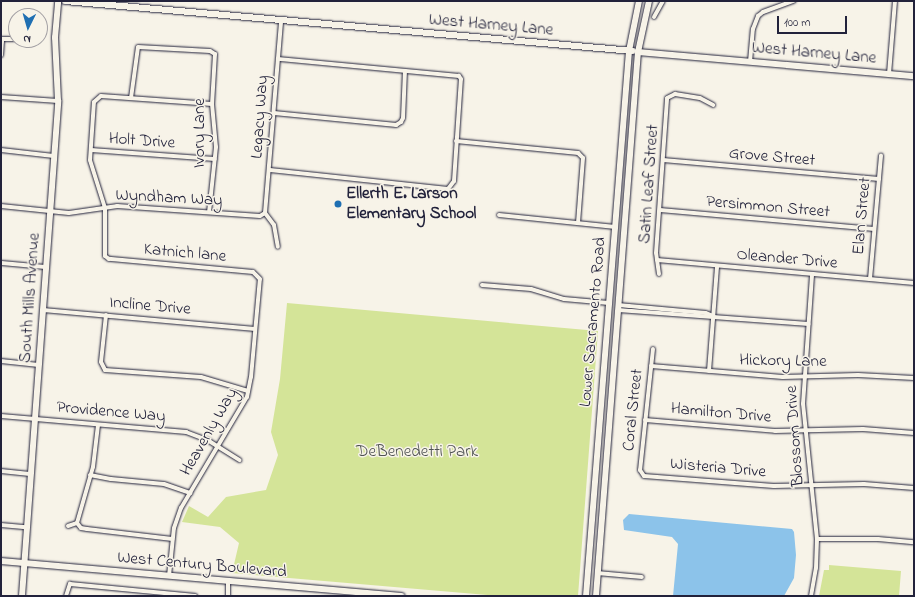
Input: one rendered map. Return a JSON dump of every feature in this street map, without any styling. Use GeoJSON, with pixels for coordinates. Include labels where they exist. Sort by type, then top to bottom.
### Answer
{"type":"FeatureCollection","features":[{"type":"Feature","properties":{"kind":"main road","name":"West Harney Lane"},"geometry":{"type":"LineString","coordinates":[[65,1],[281,22],[638,52]]}},
{"type":"Feature","properties":{"kind":"main road","name":"Lower Sacramento Road"},"geometry":{"type":"LineString","coordinates":[[586,596],[629,51],[639,1]]}},
{"type":"Feature","properties":{"kind":"main road","name":"Lower Sacramento Road"},"geometry":{"type":"LineString","coordinates":[[596,596],[638,52],[648,1]]}},
{"type":"Feature","properties":{"kind":"main road"},"geometry":{"type":"LineString","coordinates":[[615,227],[620,233],[617,266],[621,274]]}},
{"type":"Feature","properties":{"kind":"street","name":"South Mills Avenue"},"geometry":{"type":"LineString","coordinates":[[22,596],[58,101],[55,38],[58,1]]}},
{"type":"Feature","properties":{"kind":"street"},"geometry":{"type":"LineString","coordinates":[[654,17],[663,1]]}},
{"type":"Feature","properties":{"kind":"street"},"geometry":{"type":"LineString","coordinates":[[750,62],[756,19],[763,12],[794,1]]}},
{"type":"Feature","properties":{"kind":"street"},"geometry":{"type":"LineString","coordinates":[[889,74],[895,1]]}},
{"type":"Feature","properties":{"kind":"street","name":"Legacy Way"},"geometry":{"type":"LineString","coordinates":[[265,213],[270,170],[281,22]]}},
{"type":"Feature","properties":{"kind":"street"},"geometry":{"type":"LineString","coordinates":[[1,55],[2,40]]}},
{"type":"Feature","properties":{"kind":"street","name":"Ivory Lane"},"geometry":{"type":"LineString","coordinates":[[131,98],[138,47],[210,51],[215,54],[212,104],[215,159],[209,212]]}},
{"type":"Feature","properties":{"kind":"street","name":"West Harney Lane"},"geometry":{"type":"LineString","coordinates":[[638,52],[914,76]]}},
{"type":"Feature","properties":{"kind":"street"},"geometry":{"type":"LineString","coordinates":[[270,170],[448,189],[454,181],[461,79],[459,76],[278,60]]}},
{"type":"Feature","properties":{"kind":"street"},"geometry":{"type":"LineString","coordinates":[[274,113],[396,125],[401,122],[403,118],[405,71]]}},
{"type":"Feature","properties":{"kind":"street","name":"Satin Leaf Street"},"geometry":{"type":"LineString","coordinates":[[659,274],[657,260],[669,95],[675,94],[700,98],[713,105]]}},
{"type":"Feature","properties":{"kind":"street"},"geometry":{"type":"LineString","coordinates":[[1,97],[58,101]]}},
{"type":"Feature","properties":{"kind":"street"},"geometry":{"type":"LineString","coordinates":[[105,208],[92,171],[91,150],[94,102],[96,98],[131,98],[212,104]]}},
{"type":"Feature","properties":{"kind":"street"},"geometry":{"type":"LineString","coordinates":[[456,141],[581,155],[578,223]]}},
{"type":"Feature","properties":{"kind":"street"},"geometry":{"type":"LineString","coordinates":[[1,150],[54,156]]}},
{"type":"Feature","properties":{"kind":"street","name":"Holt Drive"},"geometry":{"type":"LineString","coordinates":[[91,150],[215,159]]}},
{"type":"Feature","properties":{"kind":"street","name":"Elan Street"},"geometry":{"type":"LineString","coordinates":[[870,279],[881,156]]}},
{"type":"Feature","properties":{"kind":"street","name":"Grove Street"},"geometry":{"type":"LineString","coordinates":[[664,160],[879,179]]}},
{"type":"Feature","properties":{"kind":"street","name":"Wyndham Way"},"geometry":{"type":"LineString","coordinates":[[1,206],[82,213],[105,208],[129,206],[260,216],[265,213]]}},
{"type":"Feature","properties":{"kind":"street","name":"Katnich lane"},"geometry":{"type":"LineString","coordinates":[[105,208],[104,253],[109,259],[257,274]]}},
{"type":"Feature","properties":{"kind":"street","name":"Persimmon Street"},"geometry":{"type":"LineString","coordinates":[[660,210],[874,229]]}},
{"type":"Feature","properties":{"kind":"street"},"geometry":{"type":"LineString","coordinates":[[265,213],[274,225],[278,247]]}},
{"type":"Feature","properties":{"kind":"street"},"geometry":{"type":"LineString","coordinates":[[499,215],[615,227]]}},
{"type":"Feature","properties":{"kind":"street","name":"Oleander Drive"},"geometry":{"type":"LineString","coordinates":[[657,260],[914,283]]}},
{"type":"Feature","properties":{"kind":"street"},"geometry":{"type":"LineString","coordinates":[[1,263],[46,267]]}},
{"type":"Feature","properties":{"kind":"street"},"geometry":{"type":"LineString","coordinates":[[709,371],[717,266]]}},
{"type":"Feature","properties":{"kind":"street","name":"Heavenly Way"},"geometry":{"type":"LineString","coordinates":[[169,576],[172,539],[177,517],[216,445],[240,410],[248,391],[260,279],[257,274]]}},
{"type":"Feature","properties":{"kind":"street","name":"Blossom Drive"},"geometry":{"type":"LineString","coordinates":[[811,596],[816,568],[817,539],[804,430],[804,376],[812,274]]}},
{"type":"Feature","properties":{"kind":"street"},"geometry":{"type":"LineString","coordinates":[[482,285],[531,289],[564,299],[608,303]]}},
{"type":"Feature","properties":{"kind":"street"},"geometry":{"type":"LineString","coordinates":[[618,308],[705,318],[714,316],[808,324]]}},
{"type":"Feature","properties":{"kind":"street","name":"Incline Drive"},"geometry":{"type":"LineString","coordinates":[[43,310],[255,329]]}},
{"type":"Feature","properties":{"kind":"street"},"geometry":{"type":"LineString","coordinates":[[106,315],[102,367],[105,370],[201,377],[248,391]]}},
{"type":"Feature","properties":{"kind":"street","name":"Coral Street"},"geometry":{"type":"LineString","coordinates":[[641,473],[653,349]]}},
{"type":"Feature","properties":{"kind":"street"},"geometry":{"type":"LineString","coordinates":[[1,361],[39,366]]}},
{"type":"Feature","properties":{"kind":"street","name":"Hickory Lane"},"geometry":{"type":"LineString","coordinates":[[651,366],[709,371],[804,376],[914,378]]}},
{"type":"Feature","properties":{"kind":"street","name":"Providence Way"},"geometry":{"type":"LineString","coordinates":[[1,416],[186,432],[216,445],[240,460]]}},
{"type":"Feature","properties":{"kind":"street","name":"Hamilton Drive"},"geometry":{"type":"LineString","coordinates":[[645,420],[775,431],[863,430],[914,433]]}},
{"type":"Feature","properties":{"kind":"street"},"geometry":{"type":"LineString","coordinates":[[77,523],[90,475],[98,425]]}},
{"type":"Feature","properties":{"kind":"street"},"geometry":{"type":"LineString","coordinates":[[1,471],[30,474]]}},
{"type":"Feature","properties":{"kind":"street","name":"Wisteria Drive"},"geometry":{"type":"LineString","coordinates":[[641,473],[651,477],[768,486],[864,484],[914,488]]}},
{"type":"Feature","properties":{"kind":"street"},"geometry":{"type":"LineString","coordinates":[[90,475],[111,479],[164,484],[190,493]]}},
{"type":"Feature","properties":{"kind":"street"},"geometry":{"type":"LineString","coordinates":[[68,526],[77,523]]}},
{"type":"Feature","properties":{"kind":"street"},"geometry":{"type":"LineString","coordinates":[[77,523],[81,528],[172,539]]}},
{"type":"Feature","properties":{"kind":"street"},"geometry":{"type":"LineString","coordinates":[[1,525],[26,527]]}},
{"type":"Feature","properties":{"kind":"street"},"geometry":{"type":"LineString","coordinates":[[817,539],[878,539],[914,542]]}},
{"type":"Feature","properties":{"kind":"street","name":"West Century Boulevard"},"geometry":{"type":"LineString","coordinates":[[1,561],[335,593],[401,596]]}},
{"type":"Feature","properties":{"kind":"street"},"geometry":{"type":"LineString","coordinates":[[597,573],[642,577]]}},
{"type":"Feature","properties":{"kind":"street"},"geometry":{"type":"LineString","coordinates":[[228,582],[228,596]]}},
{"type":"Feature","properties":{"kind":"street"},"geometry":{"type":"LineString","coordinates":[[66,596],[70,584],[195,596]]}},
{"type":"Feature","properties":{"kind":"green space","name":"DeBenedetti Park"},"geometry":{"type":"Polygon","coordinates":[[[287,303],[598,331],[578,596],[499,596],[232,573],[239,543],[220,527],[182,522],[189,506],[208,517],[226,497],[266,490],[278,455],[271,432],[280,379],[287,303]]]}},
{"type":"Feature","properties":{"kind":"green space"},"geometry":{"type":"Polygon","coordinates":[[[829,565],[901,571],[899,596],[819,596],[824,570],[829,570],[829,565]]]}},
{"type":"Feature","properties":{"kind":"water"},"geometry":{"type":"Polygon","coordinates":[[[629,514],[792,529],[794,532],[796,555],[794,578],[784,596],[673,596],[678,544],[672,537],[624,530],[623,520],[629,514]]]}},
{"type":"Feature","properties":{"kind":"place","name":"Ellerth E. Larson Elementary School"},"geometry":{"type":"Point","coordinates":[338,204]}}]}
